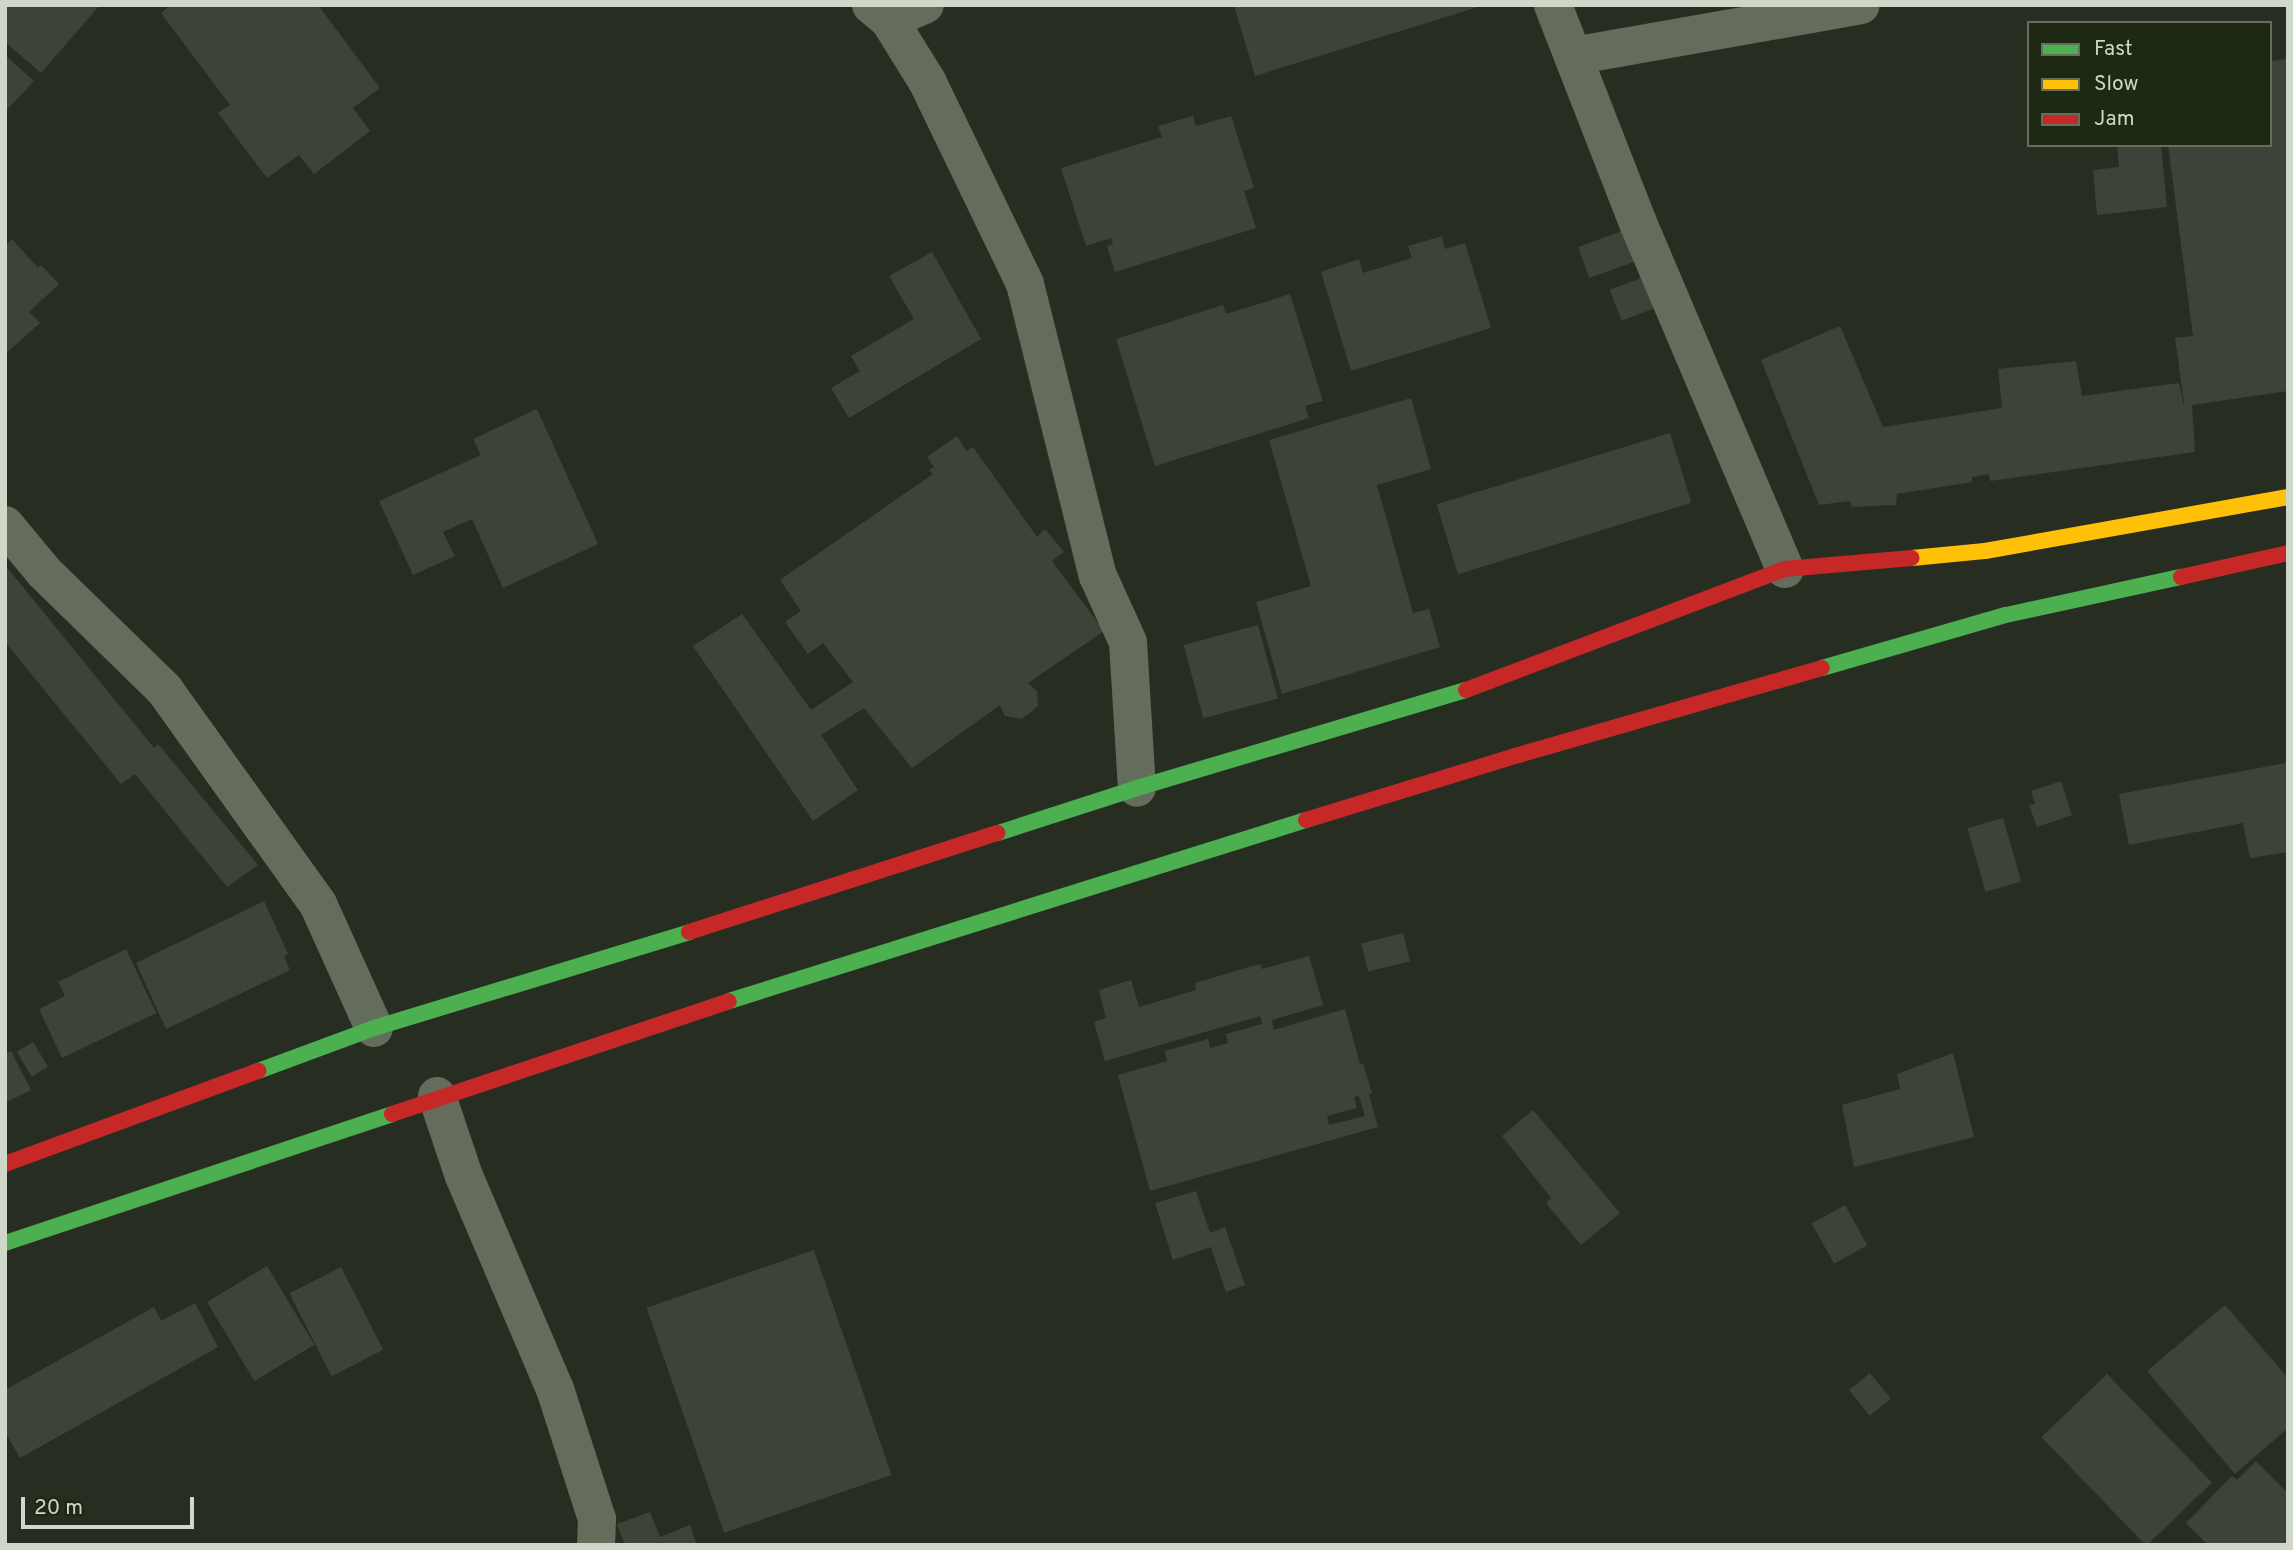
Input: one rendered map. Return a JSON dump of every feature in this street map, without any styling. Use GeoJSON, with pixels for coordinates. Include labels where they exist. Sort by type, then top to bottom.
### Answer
{"type":"FeatureCollection","features":[{"type":"Feature","properties":{"kind":"main road"},"geometry":{"type":"LineString","coordinates":[[5,1164],[374,1028],[778,905],[1137,788],[1498,680],[1785,569],[1985,551],[2288,497]]}},
{"type":"Feature","properties":{"kind":"main road"},"geometry":{"type":"LineString","coordinates":[[5,1243],[437,1096],[836,965],[1515,756],[2006,615],[2288,553]]}},
{"type":"Feature","properties":{"kind":"street"},"geometry":{"type":"LineString","coordinates":[[925,5],[880,13],[927,81],[1025,284],[1098,576],[1128,642],[1137,788]]}},
{"type":"Feature","properties":{"kind":"street"},"geometry":{"type":"LineString","coordinates":[[1553,5],[1638,223],[1785,569]]}},
{"type":"Feature","properties":{"kind":"street"},"geometry":{"type":"LineString","coordinates":[[1573,56],[1861,5]]}},
{"type":"Feature","properties":{"kind":"street"},"geometry":{"type":"LineString","coordinates":[[5,525],[44,572],[164,689],[318,904],[374,1028]]}},
{"type":"Feature","properties":{"kind":"street"},"geometry":{"type":"LineString","coordinates":[[437,1096],[464,1176],[555,1389],[597,1519],[596,1545]]}},
{"type":"Feature","properties":{"kind":"building"},"geometry":{"type":"Polygon","coordinates":[[[5,5],[100,5],[41,73],[5,42],[5,5]]]}},
{"type":"Feature","properties":{"kind":"building"},"geometry":{"type":"Polygon","coordinates":[[[171,5],[318,5],[380,88],[353,108],[370,131],[314,174],[299,155],[267,178],[218,113],[230,105],[161,13],[171,5]]]}},
{"type":"Feature","properties":{"kind":"building"},"geometry":{"type":"Polygon","coordinates":[[[1234,5],[1474,5],[1475,8],[1255,76],[1234,5]]]}},
{"type":"Feature","properties":{"kind":"building"},"geometry":{"type":"Polygon","coordinates":[[[5,55],[34,81],[5,112],[5,55]]]}},
{"type":"Feature","properties":{"kind":"building"},"geometry":{"type":"Polygon","coordinates":[[[2288,59],[2288,391],[2192,405],[2195,452],[1990,481],[1989,474],[1972,477],[1972,482],[1897,494],[1896,505],[1852,507],[1850,501],[1819,505],[1761,360],[1840,326],[1883,427],[2002,408],[1998,369],[2076,361],[2082,396],[2179,383],[2185,410],[2175,338],[2193,336],[2168,147],[2272,147],[2272,61],[2288,59]]]}},
{"type":"Feature","properties":{"kind":"building"},"geometry":{"type":"Polygon","coordinates":[[[1193,116],[1196,126],[1231,116],[1254,188],[1244,191],[1256,228],[1115,272],[1107,246],[1113,244],[1111,238],[1086,246],[1061,168],[1162,137],[1158,126],[1193,116]]]}},
{"type":"Feature","properties":{"kind":"building"},"geometry":{"type":"Polygon","coordinates":[[[2117,147],[2161,147],[2167,207],[2097,215],[2093,170],[2119,167],[2117,147]]]}},
{"type":"Feature","properties":{"kind":"building"},"geometry":{"type":"Polygon","coordinates":[[[1625,230],[1636,261],[1589,278],[1578,247],[1625,230]]]}},
{"type":"Feature","properties":{"kind":"building"},"geometry":{"type":"Polygon","coordinates":[[[1442,236],[1445,249],[1465,243],[1491,328],[1351,371],[1321,272],[1359,259],[1363,273],[1412,258],[1408,246],[1442,236]]]}},
{"type":"Feature","properties":{"kind":"building"},"geometry":{"type":"Polygon","coordinates":[[[12,239],[38,268],[41,265],[59,284],[29,312],[40,323],[5,354],[5,246],[12,239]]]}},
{"type":"Feature","properties":{"kind":"building"},"geometry":{"type":"Polygon","coordinates":[[[932,252],[981,339],[849,418],[831,388],[860,371],[851,356],[914,319],[889,276],[932,252]]]}},
{"type":"Feature","properties":{"kind":"building"},"geometry":{"type":"Polygon","coordinates":[[[1649,275],[1661,306],[1622,321],[1610,290],[1649,275]]]}},
{"type":"Feature","properties":{"kind":"building"},"geometry":{"type":"Polygon","coordinates":[[[1290,294],[1323,401],[1305,406],[1309,418],[1155,466],[1116,339],[1223,305],[1226,314],[1290,294]]]}},
{"type":"Feature","properties":{"kind":"building"},"geometry":{"type":"Polygon","coordinates":[[[1411,398],[1431,469],[1377,485],[1413,613],[1429,609],[1440,647],[1282,694],[1256,602],[1311,586],[1269,440],[1411,398]]]}},
{"type":"Feature","properties":{"kind":"building"},"geometry":{"type":"Polygon","coordinates":[[[537,409],[598,544],[503,588],[472,519],[443,532],[455,556],[413,575],[379,501],[481,455],[473,439],[537,409]]]}},
{"type":"Feature","properties":{"kind":"building"},"geometry":{"type":"Polygon","coordinates":[[[1670,433],[1691,503],[1458,574],[1437,504],[1670,433]]]}},
{"type":"Feature","properties":{"kind":"building"},"geometry":{"type":"Polygon","coordinates":[[[957,436],[966,451],[973,447],[1037,537],[1045,529],[1064,552],[1052,561],[1104,631],[1028,683],[1037,691],[1038,706],[1022,719],[1005,716],[1000,705],[912,768],[864,708],[821,735],[858,790],[813,821],[693,646],[742,614],[811,710],[853,682],[823,643],[808,654],[785,622],[801,611],[780,580],[933,474],[929,470],[934,467],[927,457],[957,436]]]}},
{"type":"Feature","properties":{"kind":"building"},"geometry":{"type":"Polygon","coordinates":[[[5,565],[154,748],[158,744],[258,865],[227,887],[135,774],[121,784],[5,642],[5,565]]]}},
{"type":"Feature","properties":{"kind":"building"},"geometry":{"type":"Polygon","coordinates":[[[1258,625],[1278,698],[1203,718],[1184,645],[1258,625]]]}},
{"type":"Feature","properties":{"kind":"building"},"geometry":{"type":"Polygon","coordinates":[[[2286,763],[2288,852],[2250,858],[2243,823],[2129,845],[2119,794],[2286,763]]]}},
{"type":"Feature","properties":{"kind":"building"},"geometry":{"type":"Polygon","coordinates":[[[2061,781],[2072,815],[2037,827],[2029,805],[2035,804],[2031,791],[2061,781]]]}},
{"type":"Feature","properties":{"kind":"building"},"geometry":{"type":"Polygon","coordinates":[[[2003,818],[2021,881],[1986,892],[1967,828],[2003,818]]]}},
{"type":"Feature","properties":{"kind":"building"},"geometry":{"type":"Polygon","coordinates":[[[264,901],[288,954],[284,956],[290,970],[166,1029],[136,963],[264,901]]]}},
{"type":"Feature","properties":{"kind":"building"},"geometry":{"type":"Polygon","coordinates":[[[1403,933],[1410,961],[1368,972],[1361,943],[1403,933]]]}},
{"type":"Feature","properties":{"kind":"building"},"geometry":{"type":"Polygon","coordinates":[[[126,949],[156,1013],[62,1058],[39,1009],[65,996],[58,982],[126,949]]]}},
{"type":"Feature","properties":{"kind":"building"},"geometry":{"type":"Polygon","coordinates":[[[1309,956],[1323,1005],[1272,1020],[1274,1030],[1345,1009],[1360,1064],[1363,1063],[1372,1093],[1369,1095],[1378,1127],[1150,1191],[1118,1075],[1167,1061],[1165,1051],[1208,1039],[1210,1048],[1228,1043],[1226,1034],[1262,1024],[1260,1016],[1105,1061],[1094,1022],[1106,1018],[1099,990],[1131,980],[1139,1007],[1196,990],[1195,983],[1260,964],[1262,969],[1309,956]],[[1359,1096],[1354,1097],[1357,1108],[1327,1116],[1329,1125],[1365,1116],[1359,1096]]]}},
{"type":"Feature","properties":{"kind":"building"},"geometry":{"type":"Polygon","coordinates":[[[33,1042],[48,1067],[32,1077],[17,1052],[33,1042]]]}},
{"type":"Feature","properties":{"kind":"building"},"geometry":{"type":"Polygon","coordinates":[[[11,1051],[31,1090],[5,1103],[5,1054],[11,1051]]]}},
{"type":"Feature","properties":{"kind":"building"},"geometry":{"type":"Polygon","coordinates":[[[1953,1053],[1974,1137],[1854,1167],[1842,1105],[1900,1089],[1897,1074],[1953,1053]]]}},
{"type":"Feature","properties":{"kind":"building"},"geometry":{"type":"Polygon","coordinates":[[[1533,1110],[1620,1213],[1581,1245],[1546,1203],[1551,1198],[1502,1136],[1533,1110]]]}},
{"type":"Feature","properties":{"kind":"building"},"geometry":{"type":"Polygon","coordinates":[[[1196,1191],[1210,1233],[1225,1227],[1245,1285],[1226,1292],[1211,1247],[1173,1260],[1155,1203],[1196,1191]]]}},
{"type":"Feature","properties":{"kind":"building"},"geometry":{"type":"Polygon","coordinates":[[[1845,1205],[1867,1245],[1834,1264],[1812,1223],[1845,1205]]]}},
{"type":"Feature","properties":{"kind":"building"},"geometry":{"type":"Polygon","coordinates":[[[814,1250],[891,1475],[724,1533],[647,1308],[814,1250]]]}},
{"type":"Feature","properties":{"kind":"building"},"geometry":{"type":"Polygon","coordinates":[[[267,1266],[314,1345],[254,1381],[207,1302],[267,1266]]]}},
{"type":"Feature","properties":{"kind":"building"},"geometry":{"type":"Polygon","coordinates":[[[341,1267],[383,1350],[332,1376],[289,1293],[341,1267]]]}},
{"type":"Feature","properties":{"kind":"building"},"geometry":{"type":"Polygon","coordinates":[[[195,1303],[218,1347],[20,1458],[5,1432],[5,1390],[154,1307],[161,1321],[195,1303]]]}},
{"type":"Feature","properties":{"kind":"building"},"geometry":{"type":"Polygon","coordinates":[[[2225,1305],[2288,1378],[2288,1428],[2235,1474],[2147,1371],[2225,1305]]]}},
{"type":"Feature","properties":{"kind":"building"},"geometry":{"type":"Polygon","coordinates":[[[1870,1373],[1891,1399],[1870,1416],[1849,1390],[1870,1373]]]}},
{"type":"Feature","properties":{"kind":"building"},"geometry":{"type":"Polygon","coordinates":[[[2107,1374],[2212,1483],[2146,1545],[2042,1437],[2107,1374]]]}},
{"type":"Feature","properties":{"kind":"building"},"geometry":{"type":"Polygon","coordinates":[[[2256,1461],[2288,1493],[2288,1545],[2208,1545],[2186,1523],[2232,1476],[2237,1480],[2256,1461]]]}},
{"type":"Feature","properties":{"kind":"building"},"geometry":{"type":"Polygon","coordinates":[[[650,1512],[660,1537],[690,1525],[697,1545],[625,1545],[617,1524],[650,1512]]]}},
{"type":"Feature","properties":{"kind":"traffic: fast"},"geometry":{"type":"LineString","coordinates":[[1822,668],[2006,615],[2181,577]]}},
{"type":"Feature","properties":{"kind":"traffic: fast"},"geometry":{"type":"LineString","coordinates":[[998,833],[1137,788],[1466,690]]}},
{"type":"Feature","properties":{"kind":"traffic: fast"},"geometry":{"type":"LineString","coordinates":[[729,1001],[1306,820]]}},
{"type":"Feature","properties":{"kind":"traffic: fast"},"geometry":{"type":"LineString","coordinates":[[258,1071],[374,1028],[689,932]]}},
{"type":"Feature","properties":{"kind":"traffic: fast"},"geometry":{"type":"LineString","coordinates":[[5,1243],[392,1114]]}},
{"type":"Feature","properties":{"kind":"traffic: slow"},"geometry":{"type":"LineString","coordinates":[[1912,558],[1985,551],[2288,497]]}},
{"type":"Feature","properties":{"kind":"traffic: jam"},"geometry":{"type":"LineString","coordinates":[[2181,577],[2288,553]]}},
{"type":"Feature","properties":{"kind":"traffic: jam"},"geometry":{"type":"LineString","coordinates":[[1466,690],[1785,569],[1912,558]]}},
{"type":"Feature","properties":{"kind":"traffic: jam"},"geometry":{"type":"LineString","coordinates":[[1306,820],[1515,756],[1822,668]]}},
{"type":"Feature","properties":{"kind":"traffic: jam"},"geometry":{"type":"LineString","coordinates":[[689,932],[998,833]]}},
{"type":"Feature","properties":{"kind":"traffic: jam"},"geometry":{"type":"LineString","coordinates":[[392,1114],[729,1001]]}},
{"type":"Feature","properties":{"kind":"traffic: jam"},"geometry":{"type":"LineString","coordinates":[[5,1164],[258,1071]]}}]}
